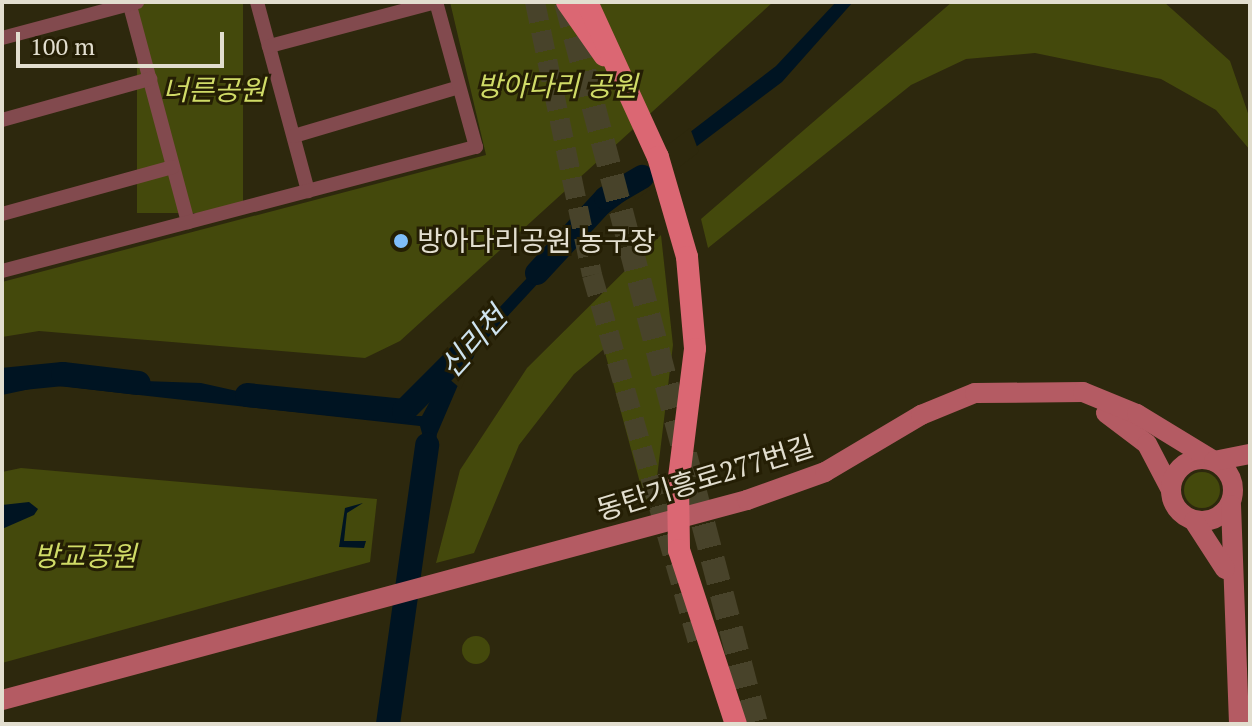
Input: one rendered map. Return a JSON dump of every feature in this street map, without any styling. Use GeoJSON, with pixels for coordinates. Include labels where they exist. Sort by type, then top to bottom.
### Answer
{"type":"FeatureCollection","features":[{"type":"Feature","properties":{"kind":"main road"},"geometry":{"type":"LineString","coordinates":[[567,2],[617,67]]}},
{"type":"Feature","properties":{"kind":"main road"},"geometry":{"type":"LineString","coordinates":[[587,2],[641,115],[675,209],[695,349],[678,519],[679,550],[736,724]]}},
{"type":"Feature","properties":{"kind":"street"},"geometry":{"type":"LineString","coordinates":[[257,2],[308,191]]}},
{"type":"Feature","properties":{"kind":"street"},"geometry":{"type":"LineString","coordinates":[[2,271],[476,147],[436,2],[269,46]]}},
{"type":"Feature","properties":{"kind":"street"},"geometry":{"type":"LineString","coordinates":[[2,38],[132,3],[188,222]]}},
{"type":"Feature","properties":{"kind":"street"},"geometry":{"type":"LineString","coordinates":[[2,120],[150,79]]}},
{"type":"Feature","properties":{"kind":"street"},"geometry":{"type":"LineString","coordinates":[[294,136],[459,87]]}},
{"type":"Feature","properties":{"kind":"street"},"geometry":{"type":"LineString","coordinates":[[2,214],[173,167]]}},
{"type":"Feature","properties":{"kind":"street","name":"동탄기흥로277번길"},"geometry":{"type":"LineString","coordinates":[[1063,392],[1135,430],[1171,490],[1177,509],[1194,521],[1218,551],[1231,596]]}},
{"type":"Feature","properties":{"kind":"street","name":"동탄기흥로277번길"},"geometry":{"type":"LineString","coordinates":[[2,700],[678,519],[825,472],[921,415],[975,393],[1063,392],[1105,399],[1214,461],[1229,474],[1232,500],[1231,596],[1239,724]]}},
{"type":"Feature","properties":{"kind":"street"},"geometry":{"type":"LineString","coordinates":[[1171,490],[1185,464],[1250,454]]}},
{"type":"Feature","properties":{"kind":"street"},"geometry":{"type":"LineString","coordinates":[[1194,521],[1215,519],[1250,481]]}},
{"type":"Feature","properties":{"kind":"green space","name":"너른공원"},"geometry":{"type":"Polygon","coordinates":[[[137,2],[243,2],[243,213],[137,213],[137,2]]]}},
{"type":"Feature","properties":{"kind":"green space","name":"방아다리 공원"},"geometry":{"type":"Polygon","coordinates":[[[450,2],[773,2],[400,341],[365,358],[39,331],[2,337],[2,282],[486,155],[450,2]]]}},
{"type":"Feature","properties":{"kind":"green space"},"geometry":{"type":"Polygon","coordinates":[[[952,2],[1164,2],[1230,61],[1250,119],[1250,150],[1216,110],[1161,79],[1035,53],[966,59],[911,85],[708,248],[701,219],[952,2]]]}},
{"type":"Feature","properties":{"kind":"green space"},"geometry":{"type":"Polygon","coordinates":[[[661,235],[673,345],[655,494],[646,505],[604,349],[574,374],[519,445],[474,553],[436,563],[460,470],[527,368],[661,235]]]}},
{"type":"Feature","properties":{"kind":"green space","name":"방교공원"},"geometry":{"type":"Polygon","coordinates":[[[21,468],[377,499],[370,562],[2,663],[2,472],[21,468]]]}},
{"type":"Feature","properties":{"kind":"green space"},"geometry":{"type":"Polygon","coordinates":[[[1202,472],[1215,477],[1220,490],[1215,503],[1202,508],[1189,503],[1184,490],[1189,477],[1202,472]]]}},
{"type":"Feature","properties":{"kind":"green space"},"geometry":{"type":"Polygon","coordinates":[[[476,636],[486,640],[490,650],[486,660],[476,664],[466,660],[462,650],[466,640],[476,636]]]}},
{"type":"Feature","properties":{"kind":"water"},"geometry":{"type":"Polygon","coordinates":[[[836,2],[853,2],[782,82],[590,227],[470,357],[437,434],[415,583],[425,444],[420,426],[49,385],[2,395],[2,374],[55,367],[115,380],[201,383],[344,415],[422,416],[455,355],[528,277],[629,179],[776,66],[836,2]]]}},
{"type":"Feature","properties":{"kind":"water"},"geometry":{"type":"Polygon","coordinates":[[[29,502],[38,509],[34,515],[2,529],[2,505],[29,502]]]}},
{"type":"Feature","properties":{"kind":"water"},"geometry":{"type":"Polygon","coordinates":[[[363,503],[347,513],[344,541],[366,541],[364,548],[339,547],[345,508],[363,503]]]}},
{"type":"Feature","properties":{"kind":"water"},"geometry":{"type":"Polygon","coordinates":[[[408,597],[414,598],[399,724],[393,723],[408,597]]]}},
{"type":"Feature","properties":{"kind":"pier"},"geometry":{"type":"Polygon","coordinates":[[[690,128],[699,152],[636,200],[627,175],[690,128]]]}},
{"type":"Feature","properties":{"kind":"pier"},"geometry":{"type":"Polygon","coordinates":[[[446,362],[465,379],[461,389],[441,372],[446,362]]]}},
{"type":"Feature","properties":{"kind":"waterway","name":"신리천"},"geometry":{"type":"LineString","coordinates":[[537,273],[606,198],[642,177]]}},
{"type":"Feature","properties":{"kind":"waterway","name":"신리천"},"geometry":{"type":"LineString","coordinates":[[247,395],[404,411],[463,352]]}},
{"type":"Feature","properties":{"kind":"waterway","name":"신리천"},"geometry":{"type":"LineString","coordinates":[[2,380],[63,374],[138,383]]}},
{"type":"Feature","properties":{"kind":"waterway"},"geometry":{"type":"LineString","coordinates":[[388,724],[427,445]]}},
{"type":"Feature","properties":{"kind":"tunnel"},"geometry":{"type":"LineString","coordinates":[[535,2],[592,275],[700,649]]}},
{"type":"Feature","properties":{"kind":"tunnel"},"geometry":{"type":"LineString","coordinates":[[566,2],[756,724]]}},
{"type":"Feature","properties":{"kind":"place","name":"방아다리공원 농구장"},"geometry":{"type":"Point","coordinates":[401,241]}}]}
